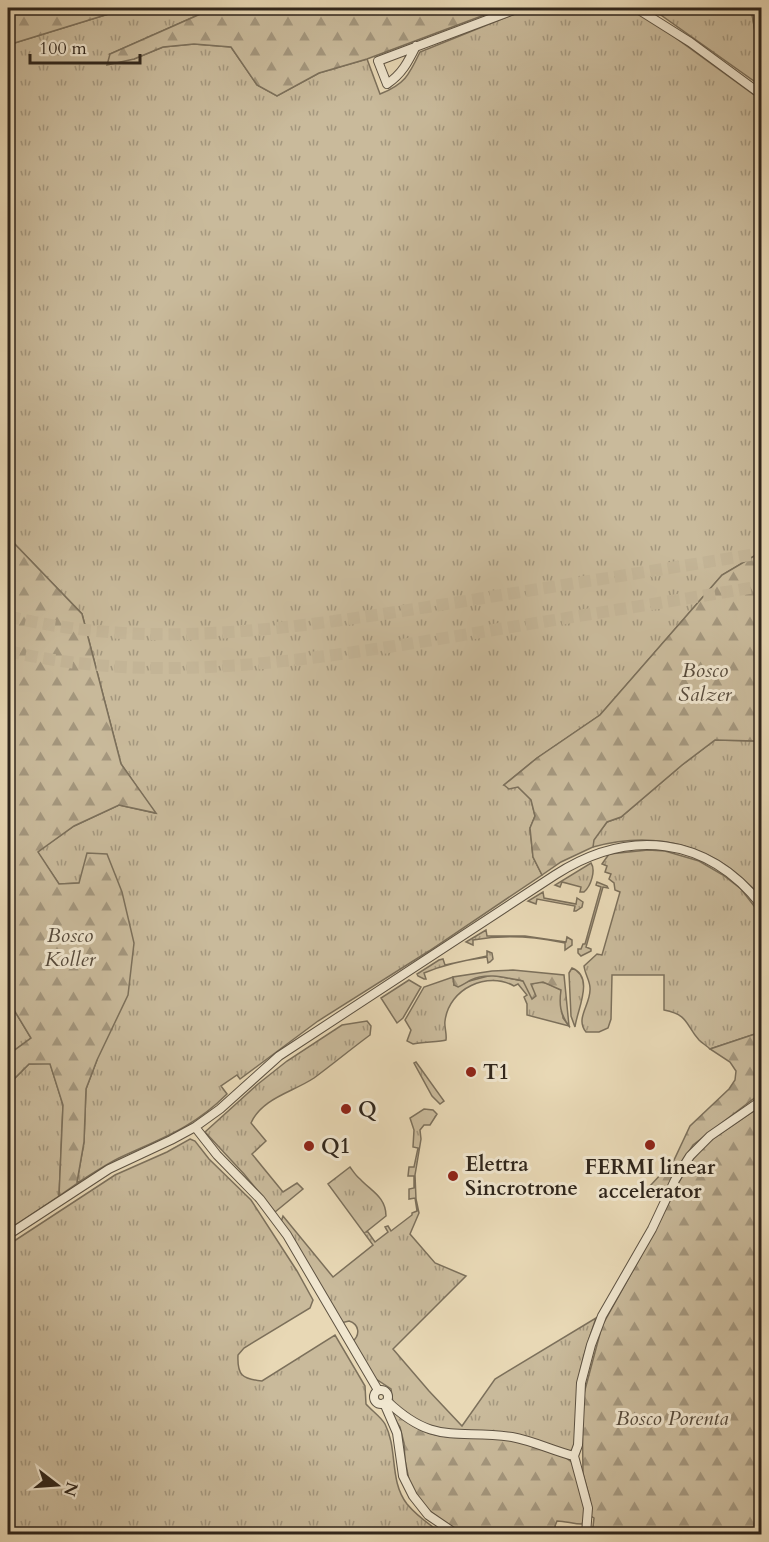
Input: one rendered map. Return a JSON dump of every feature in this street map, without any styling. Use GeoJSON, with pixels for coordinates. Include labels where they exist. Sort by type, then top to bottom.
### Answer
{"type":"FeatureCollection","features":[{"type":"Feature","properties":{"kind":"street"},"geometry":{"type":"LineString","coordinates":[[416,46],[404,69],[387,84],[378,61],[416,46],[519,8]]}},
{"type":"Feature","properties":{"kind":"street"},"geometry":{"type":"LineString","coordinates":[[636,8],[690,42],[762,95]]}},
{"type":"Feature","properties":{"kind":"street"},"geometry":{"type":"LineString","coordinates":[[8,1235],[109,1170],[195,1127],[279,1056],[576,861],[597,853],[636,845],[666,846],[711,861],[730,873],[749,890],[762,906]]}},
{"type":"Feature","properties":{"kind":"street"},"geometry":{"type":"LineString","coordinates":[[586,1534],[588,1508],[574,1456],[578,1445],[581,1383],[591,1345],[602,1316],[652,1229],[675,1180],[690,1156],[710,1136],[762,1100]]}},
{"type":"Feature","properties":{"kind":"street"},"geometry":{"type":"LineString","coordinates":[[195,1127],[217,1155],[249,1186],[280,1226],[378,1390],[387,1393],[385,1402],[397,1432],[403,1476],[413,1496],[428,1515],[456,1534]]}},
{"type":"Feature","properties":{"kind":"street"},"geometry":{"type":"LineString","coordinates":[[385,1402],[412,1422],[435,1432],[524,1439],[574,1456]]}},
{"type":"Feature","properties":{"kind":"green space"},"geometry":{"type":"Polygon","coordinates":[[[8,8],[128,8],[8,45],[8,8]]]}},
{"type":"Feature","properties":{"kind":"green space"},"geometry":{"type":"Polygon","coordinates":[[[128,8],[214,8],[110,54],[134,59],[163,47],[194,44],[231,47],[257,85],[277,96],[319,73],[367,59],[380,94],[405,78],[420,52],[529,8],[629,8],[651,20],[761,100],[761,552],[722,575],[600,715],[537,758],[504,785],[518,787],[531,799],[535,816],[530,828],[533,857],[542,875],[429,951],[318,1021],[240,1079],[237,1075],[221,1086],[227,1094],[202,1116],[77,1182],[84,1142],[86,1089],[97,1060],[79,883],[59,884],[37,852],[74,826],[119,805],[155,813],[121,764],[82,614],[8,537],[8,45],[128,8]]]}},
{"type":"Feature","properties":{"kind":"green space"},"geometry":{"type":"Polygon","coordinates":[[[214,8],[503,8],[367,59],[319,73],[277,96],[257,85],[231,47],[194,44],[163,47],[134,59],[107,65],[110,54],[214,8]]]}},
{"type":"Feature","properties":{"kind":"green space"},"geometry":{"type":"Polygon","coordinates":[[[651,8],[751,8],[758,49],[761,49],[761,86],[651,8]]]}},
{"type":"Feature","properties":{"kind":"green space"},"geometry":{"type":"Polygon","coordinates":[[[751,8],[761,8],[761,49],[758,49],[751,8]]]}},
{"type":"Feature","properties":{"kind":"green space","name":"Bosco Koller"},"geometry":{"type":"Polygon","coordinates":[[[8,537],[82,614],[121,764],[156,813],[119,805],[74,826],[38,852],[59,884],[79,883],[87,853],[107,854],[122,892],[134,943],[128,995],[86,1089],[84,1142],[77,1182],[79,1182],[59,1196],[63,1105],[50,1064],[29,1064],[8,1085],[8,1055],[31,1038],[8,1000],[8,537]]]}},
{"type":"Feature","properties":{"kind":"green space","name":"Bosco Salzer"},"geometry":{"type":"Polygon","coordinates":[[[761,552],[761,736],[756,741],[715,740],[621,817],[607,822],[594,840],[593,847],[561,862],[542,875],[533,857],[530,828],[535,816],[531,800],[518,787],[509,789],[504,785],[537,758],[600,715],[722,575],[761,552]]]}},
{"type":"Feature","properties":{"kind":"green space"},"geometry":{"type":"Polygon","coordinates":[[[761,736],[761,897],[744,879],[725,865],[685,846],[663,841],[640,840],[593,847],[593,840],[607,822],[621,817],[715,740],[756,741],[761,736]]]}},
{"type":"Feature","properties":{"kind":"green space"},"geometry":{"type":"Polygon","coordinates":[[[648,850],[665,851],[699,861],[741,889],[761,915],[761,1032],[710,1049],[699,1040],[682,1017],[664,1010],[664,975],[612,975],[611,1019],[608,1028],[599,1032],[586,1032],[582,1017],[590,987],[584,966],[597,954],[602,955],[620,892],[615,890],[614,883],[609,879],[611,874],[605,872],[607,866],[602,864],[609,854],[648,850]]]}},
{"type":"Feature","properties":{"kind":"green space"},"geometry":{"type":"Polygon","coordinates":[[[591,863],[592,878],[584,892],[580,892],[581,887],[562,882],[560,887],[555,885],[591,863]]]}},
{"type":"Feature","properties":{"kind":"green space"},"geometry":{"type":"Polygon","coordinates":[[[597,882],[608,888],[603,887],[586,947],[591,951],[581,956],[578,949],[585,944],[601,887],[596,885],[597,882]]]}},
{"type":"Feature","properties":{"kind":"green space"},"geometry":{"type":"Polygon","coordinates":[[[543,892],[544,898],[576,904],[577,898],[583,902],[582,907],[574,911],[575,906],[537,899],[536,904],[528,901],[543,892]]]}},
{"type":"Feature","properties":{"kind":"green space"},"geometry":{"type":"Polygon","coordinates":[[[486,930],[487,936],[525,936],[566,942],[567,937],[572,940],[572,945],[565,950],[565,943],[516,937],[473,940],[473,945],[466,942],[486,930]]]}},
{"type":"Feature","properties":{"kind":"green space"},"geometry":{"type":"Polygon","coordinates":[[[487,951],[492,953],[493,959],[488,963],[487,957],[456,963],[487,956],[487,951]]]}},
{"type":"Feature","properties":{"kind":"green space"},"geometry":{"type":"Polygon","coordinates":[[[443,959],[445,965],[453,963],[424,973],[426,979],[418,976],[417,974],[443,959]]]}},
{"type":"Feature","properties":{"kind":"green space"},"geometry":{"type":"Polygon","coordinates":[[[572,968],[579,972],[584,986],[575,1027],[571,1016],[569,973],[572,968]]]}},
{"type":"Feature","properties":{"kind":"green space"},"geometry":{"type":"Polygon","coordinates":[[[513,970],[564,975],[569,1026],[561,1009],[561,990],[543,982],[531,984],[536,996],[532,999],[523,981],[504,977],[484,976],[458,987],[454,985],[453,977],[513,970]]]}},
{"type":"Feature","properties":{"kind":"green space"},"geometry":{"type":"Polygon","coordinates":[[[492,975],[523,981],[530,991],[530,984],[538,982],[561,990],[563,1018],[569,1026],[527,1015],[527,1004],[524,997],[527,995],[518,984],[514,986],[493,980],[471,986],[454,999],[445,1021],[446,1040],[413,1044],[407,1041],[411,1030],[405,1020],[424,987],[453,977],[454,985],[492,975]]]}},
{"type":"Feature","properties":{"kind":"green space"},"geometry":{"type":"Polygon","coordinates":[[[409,980],[421,987],[403,1018],[397,1023],[381,998],[409,980]]]}},
{"type":"Feature","properties":{"kind":"green space"},"geometry":{"type":"Polygon","coordinates":[[[8,1000],[31,1038],[8,1055],[8,1000]]]}},
{"type":"Feature","properties":{"kind":"green space"},"geometry":{"type":"Polygon","coordinates":[[[367,1021],[371,1026],[370,1035],[314,1078],[270,1101],[256,1114],[251,1123],[266,1141],[252,1154],[283,1192],[297,1183],[303,1189],[275,1212],[205,1132],[287,1061],[342,1025],[367,1021]]]}},
{"type":"Feature","properties":{"kind":"green space"},"geometry":{"type":"Polygon","coordinates":[[[761,1032],[761,1093],[693,1145],[673,1176],[664,1196],[649,1187],[674,1160],[690,1126],[729,1089],[735,1080],[736,1071],[730,1062],[710,1049],[761,1032]]]}},
{"type":"Feature","properties":{"kind":"green space"},"geometry":{"type":"Polygon","coordinates":[[[416,1062],[444,1101],[440,1104],[432,1096],[414,1063],[416,1062]]]}},
{"type":"Feature","properties":{"kind":"green space"},"geometry":{"type":"Polygon","coordinates":[[[50,1063],[63,1105],[59,1196],[8,1230],[8,1085],[29,1064],[50,1063]]]}},
{"type":"Feature","properties":{"kind":"green space","name":"Bosco Porenta"},"geometry":{"type":"Polygon","coordinates":[[[761,1106],[762,1168],[756,1224],[762,1239],[761,1534],[589,1534],[594,1518],[591,1516],[590,1499],[583,1474],[582,1401],[602,1326],[657,1227],[687,1166],[707,1143],[761,1106]]]}},
{"type":"Feature","properties":{"kind":"green space"},"geometry":{"type":"Polygon","coordinates":[[[424,1109],[433,1110],[437,1114],[430,1125],[424,1125],[420,1130],[421,1139],[415,1175],[419,1213],[410,1234],[435,1263],[466,1276],[393,1349],[462,1426],[495,1379],[596,1318],[580,1373],[575,1442],[574,1449],[570,1451],[427,1427],[393,1403],[391,1389],[373,1377],[352,1342],[358,1333],[357,1327],[349,1321],[341,1323],[281,1222],[283,1216],[333,1277],[373,1245],[328,1184],[350,1167],[381,1199],[386,1216],[366,1232],[375,1242],[388,1232],[385,1227],[388,1226],[391,1231],[412,1215],[417,1211],[415,1198],[409,1199],[409,1189],[414,1188],[414,1176],[408,1176],[409,1167],[414,1167],[418,1148],[413,1147],[414,1130],[410,1118],[424,1109]]]}},
{"type":"Feature","properties":{"kind":"green space"},"geometry":{"type":"Polygon","coordinates":[[[190,1139],[195,1141],[209,1159],[251,1200],[313,1300],[310,1308],[244,1348],[238,1355],[242,1375],[262,1381],[335,1335],[365,1386],[366,1404],[385,1424],[401,1495],[415,1513],[443,1534],[8,1534],[8,1245],[115,1175],[190,1139]]]}},
{"type":"Feature","properties":{"kind":"green space"},"geometry":{"type":"Polygon","coordinates":[[[392,1410],[415,1427],[431,1434],[455,1438],[521,1442],[544,1447],[564,1457],[573,1463],[585,1506],[585,1524],[557,1521],[556,1532],[553,1534],[461,1534],[435,1516],[410,1485],[404,1443],[392,1410]]]}},
{"type":"Feature","properties":{"kind":"tunnel"},"geometry":{"type":"LineString","coordinates":[[8,616],[63,627],[119,633],[230,632],[398,612],[762,553]]}},
{"type":"Feature","properties":{"kind":"tunnel"},"geometry":{"type":"LineString","coordinates":[[8,651],[64,661],[120,667],[233,666],[289,661],[401,645],[762,586]]}},
{"type":"Feature","properties":{"kind":"place","name":"T1"},"geometry":{"type":"Point","coordinates":[471,1072]}},
{"type":"Feature","properties":{"kind":"place","name":"Q"},"geometry":{"type":"Point","coordinates":[346,1109]}},
{"type":"Feature","properties":{"kind":"place","name":"FERMI linear accelerator"},"geometry":{"type":"Point","coordinates":[650,1145]}},
{"type":"Feature","properties":{"kind":"place","name":"Q1"},"geometry":{"type":"Point","coordinates":[309,1146]}},
{"type":"Feature","properties":{"kind":"place","name":"Elettra Sincrotrone"},"geometry":{"type":"Point","coordinates":[453,1176]}}]}
